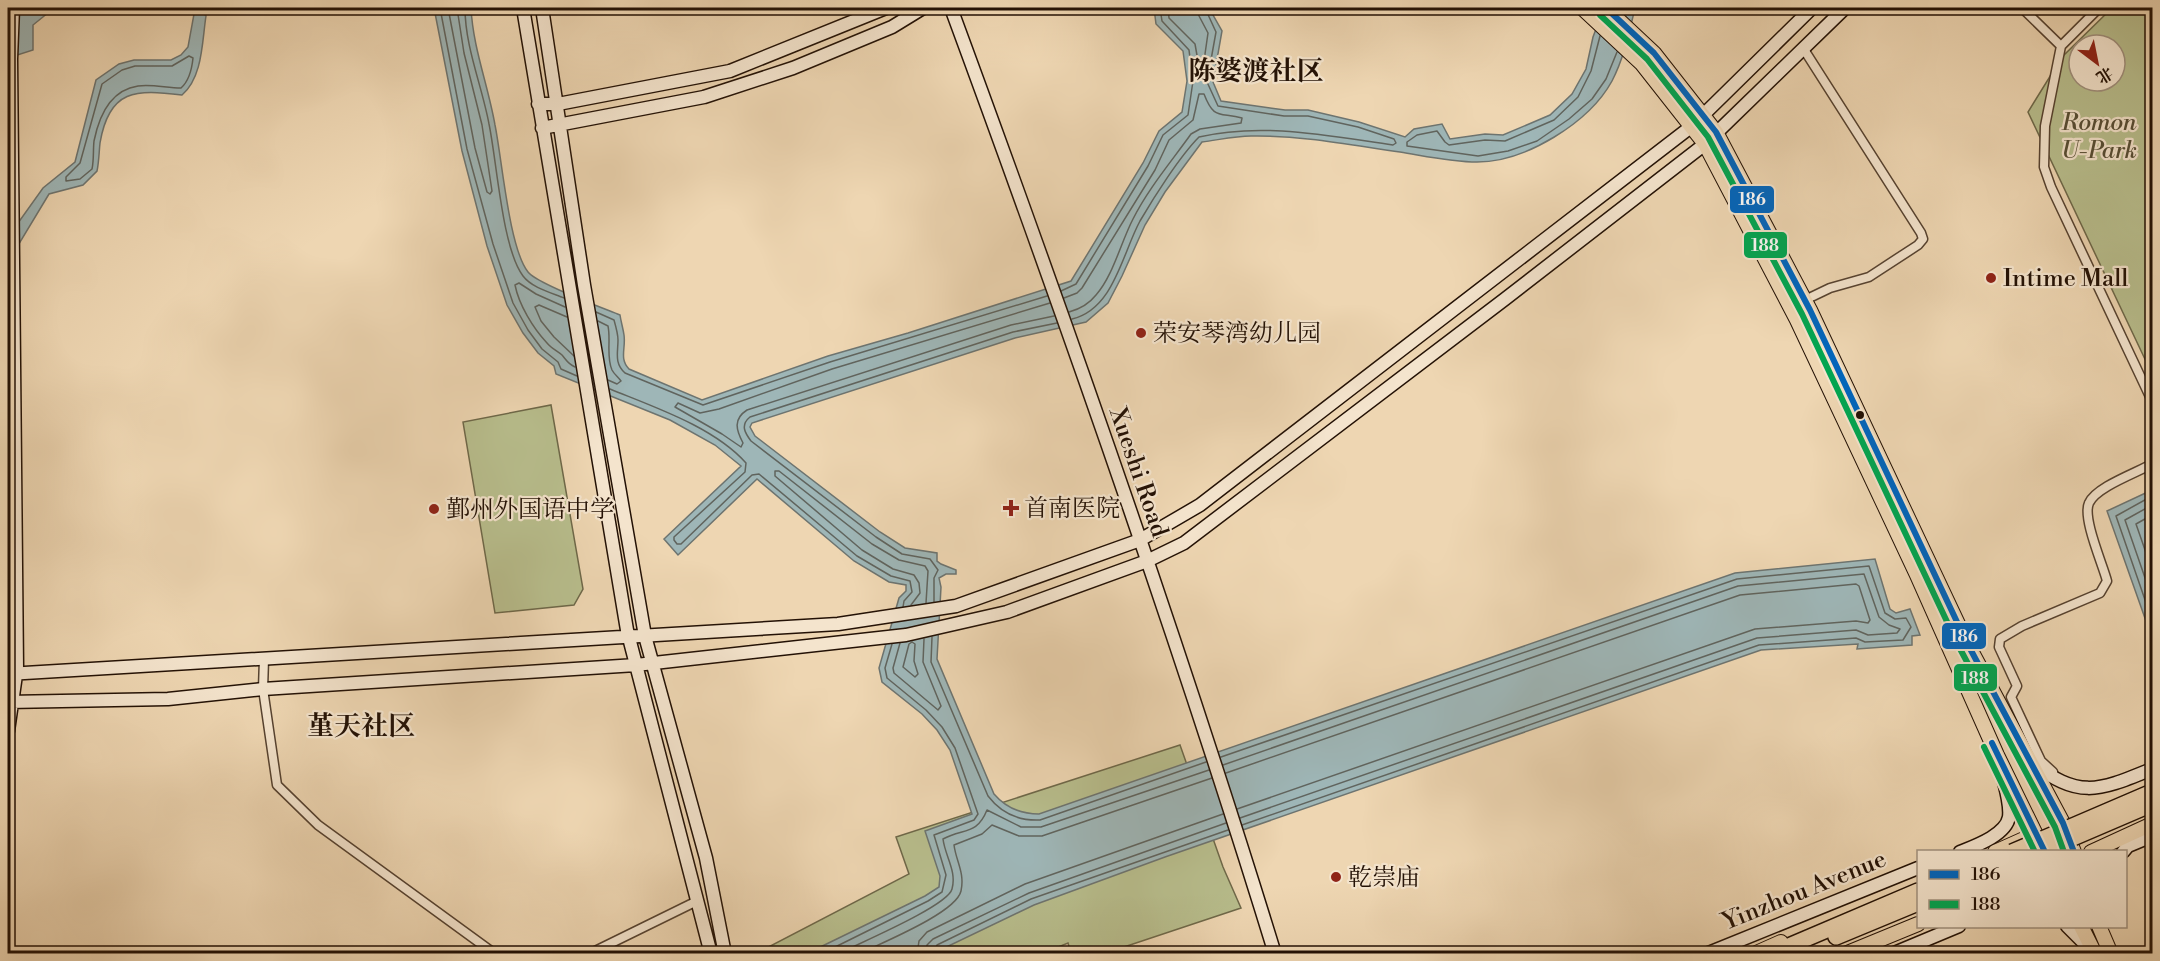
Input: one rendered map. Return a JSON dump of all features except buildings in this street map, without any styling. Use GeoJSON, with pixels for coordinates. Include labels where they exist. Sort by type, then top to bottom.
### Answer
{"type":"FeatureCollection","features":[{"type":"Feature","properties":{"kind":"highway"},"geometry":{"type":"LineString","coordinates":[[2017,850],[2152,792]]}},
{"type":"Feature","properties":{"kind":"highway"},"geometry":{"type":"LineString","coordinates":[[2047,850],[2152,804]]}},
{"type":"Feature","properties":{"kind":"highway"},"geometry":{"type":"LineString","coordinates":[[1770,954],[1917,891]]}},
{"type":"Feature","properties":{"kind":"highway"},"geometry":{"type":"LineString","coordinates":[[1797,954],[1917,903]]}},
{"type":"Feature","properties":{"kind":"main road"},"geometry":{"type":"LineString","coordinates":[[1582,8],[1634,56],[1705,144],[1797,320],[1917,575],[2041,850]]}},
{"type":"Feature","properties":{"kind":"main road"},"geometry":{"type":"LineString","coordinates":[[1606,8],[1654,53],[1716,132],[1805,300],[1965,641],[2063,824],[2073,850]]}},
{"type":"Feature","properties":{"kind":"main road"},"geometry":{"type":"LineString","coordinates":[[2000,850],[2152,784]]}},
{"type":"Feature","properties":{"kind":"main road"},"geometry":{"type":"LineString","coordinates":[[2095,850],[2152,824]]}},
{"type":"Feature","properties":{"kind":"main road","name":"Yinzhou Avenue"},"geometry":{"type":"LineString","coordinates":[[1754,954],[1917,884]]}},
{"type":"Feature","properties":{"kind":"main road"},"geometry":{"type":"LineString","coordinates":[[1845,954],[1917,924]]}},
{"type":"Feature","properties":{"kind":"main road"},"geometry":{"type":"LineString","coordinates":[[2081,928],[2094,954]]}},
{"type":"Feature","properties":{"kind":"main road"},"geometry":{"type":"LineString","coordinates":[[2100,928],[2111,954]]}},
{"type":"Feature","properties":{"kind":"street"},"geometry":{"type":"LineString","coordinates":[[8,731],[12,674],[11,59],[13,8]]}},
{"type":"Feature","properties":{"kind":"street"},"geometry":{"type":"LineString","coordinates":[[523,8],[629,637],[711,954]]}},
{"type":"Feature","properties":{"kind":"street"},"geometry":{"type":"LineString","coordinates":[[542,8],[584,285],[645,636],[706,858],[725,954]]}},
{"type":"Feature","properties":{"kind":"street"},"geometry":{"type":"LineString","coordinates":[[538,104],[558,104],[730,71],[886,8]]}},
{"type":"Feature","properties":{"kind":"street"},"geometry":{"type":"LineString","coordinates":[[542,129],[704,97],[793,68],[892,27],[923,8]]}},
{"type":"Feature","properties":{"kind":"street","name":"Xueshi Road"},"geometry":{"type":"LineString","coordinates":[[951,8],[1044,261],[1211,747],[1275,954]]}},
{"type":"Feature","properties":{"kind":"street"},"geometry":{"type":"LineString","coordinates":[[12,674],[838,624],[956,606],[1140,540],[1200,505],[1692,126],[1812,8]]}},
{"type":"Feature","properties":{"kind":"street"},"geometry":{"type":"LineString","coordinates":[[10,702],[168,699],[263,689],[636,665],[906,635],[1007,612],[1147,561],[1184,543],[1705,144],[1845,8]]}},
{"type":"Feature","properties":{"kind":"street"},"geometry":{"type":"LineString","coordinates":[[2022,8],[2061,46]]}},
{"type":"Feature","properties":{"kind":"street"},"geometry":{"type":"LineString","coordinates":[[2099,8],[2061,46],[2045,126],[2044,167],[2051,187],[2152,401]]}},
{"type":"Feature","properties":{"kind":"street"},"geometry":{"type":"LineString","coordinates":[[1803,48],[1923,239],[1918,245],[1869,277],[1830,288],[1805,300]]}},
{"type":"Feature","properties":{"kind":"street"},"geometry":{"type":"LineString","coordinates":[[2061,781],[2041,761],[2011,697],[2017,686],[2000,647],[2000,639],[2022,626],[2100,593],[2107,581],[2088,519],[2088,504],[2099,491],[2152,464]]}},
{"type":"Feature","properties":{"kind":"street"},"geometry":{"type":"LineString","coordinates":[[264,659],[263,689],[277,784],[318,825],[495,954]]}},
{"type":"Feature","properties":{"kind":"street"},"geometry":{"type":"LineString","coordinates":[[2021,744],[2030,761],[2074,787],[2097,788],[2120,782],[2152,769]]}},
{"type":"Feature","properties":{"kind":"street"},"geometry":{"type":"LineString","coordinates":[[1965,850],[2002,830],[2009,819],[2008,802],[1997,754]]}},
{"type":"Feature","properties":{"kind":"street"},"geometry":{"type":"LineString","coordinates":[[2125,850],[2128,846],[2152,836]]}},
{"type":"Feature","properties":{"kind":"street","name":"Yinzhou Avenue"},"geometry":{"type":"LineString","coordinates":[[1706,954],[1917,868]]}},
{"type":"Feature","properties":{"kind":"street"},"geometry":{"type":"LineString","coordinates":[[589,954],[697,901]]}},
{"type":"Feature","properties":{"kind":"street"},"geometry":{"type":"LineString","coordinates":[[1892,954],[1957,928]]}},
{"type":"Feature","properties":{"kind":"street"},"geometry":{"type":"LineString","coordinates":[[2068,928],[2094,954]]}},
{"type":"Feature","properties":{"kind":"green space","name":"Romon U-Park"},"geometry":{"type":"Polygon","coordinates":[[[2112,8],[2152,8],[2152,374],[2028,112],[2067,52],[2067,93],[2127,93],[2127,33],[2086,33],[2112,8]]]}},
{"type":"Feature","properties":{"kind":"green space"},"geometry":{"type":"Polygon","coordinates":[[[551,405],[583,589],[574,605],[495,613],[463,422],[551,405]]]}},
{"type":"Feature","properties":{"kind":"green space"},"geometry":{"type":"Polygon","coordinates":[[[1180,745],[1223,867],[1241,908],[1106,953],[1071,953],[1068,943],[1041,954],[755,954],[909,874],[896,837],[1180,745]]]}},
{"type":"Feature","properties":{"kind":"water"},"geometry":{"type":"Polygon","coordinates":[[[8,8],[54,8],[33,25],[33,50],[8,58],[8,8]]]}},
{"type":"Feature","properties":{"kind":"water"},"geometry":{"type":"Polygon","coordinates":[[[434,8],[471,8],[475,38],[495,125],[511,224],[521,260],[528,272],[544,283],[620,315],[624,335],[624,361],[629,369],[702,400],[828,356],[1071,281],[1143,163],[1159,131],[1182,112],[1187,81],[1183,51],[1156,24],[1154,8],[1209,8],[1222,31],[1213,82],[1221,101],[1285,110],[1308,110],[1359,122],[1405,137],[1414,129],[1442,124],[1450,139],[1485,134],[1503,135],[1550,115],[1572,94],[1586,69],[1593,37],[1604,8],[1635,8],[1620,63],[1602,97],[1572,125],[1535,147],[1496,160],[1477,162],[1448,160],[1288,137],[1245,136],[1202,142],[1165,192],[1145,225],[1108,303],[1086,322],[1015,338],[752,423],[750,427],[755,436],[880,532],[905,548],[937,553],[937,561],[956,570],[956,574],[946,574],[939,578],[941,587],[937,659],[994,794],[1014,809],[1039,814],[1735,573],[1875,559],[1890,609],[1896,613],[1910,609],[1920,635],[1912,636],[1912,645],[1857,649],[1858,644],[1761,650],[1165,857],[1034,905],[934,953],[808,953],[939,887],[940,876],[925,831],[972,814],[950,750],[937,730],[922,714],[882,682],[879,668],[899,598],[906,591],[906,585],[889,582],[854,561],[757,479],[678,555],[664,539],[741,466],[715,445],[670,420],[556,374],[554,366],[538,353],[523,333],[507,305],[487,246],[462,151],[434,8]]]}},
{"type":"Feature","properties":{"kind":"water"},"geometry":{"type":"Polygon","coordinates":[[[202,11],[206,16],[200,58],[198,69],[189,87],[182,95],[138,93],[118,102],[104,125],[97,171],[83,185],[49,194],[8,262],[8,237],[43,188],[75,162],[96,80],[119,64],[134,60],[171,60],[181,55],[188,47],[194,14],[202,11]]]}},
{"type":"Feature","properties":{"kind":"water"},"geometry":{"type":"Polygon","coordinates":[[[2152,490],[2152,638],[2107,511],[2152,490]]]}},
{"type":"Feature","properties":{"kind":"transit line","name":"186"},"geometry":{"type":"LineString","coordinates":[[1606,8],[1654,53],[1716,132],[1810,310],[1966,641],[2063,823],[2073,850]]}},
{"type":"Feature","properties":{"kind":"transit line","name":"188"},"geometry":{"type":"LineString","coordinates":[[1600,15],[1647,59],[1708,137],[1802,314],[1958,645],[2055,827],[2063,850]]}},
{"type":"Feature","properties":{"kind":"transit line","name":"186"},"geometry":{"type":"LineString","coordinates":[[1992,743],[2044,850]]}},
{"type":"Feature","properties":{"kind":"transit line","name":"188"},"geometry":{"type":"LineString","coordinates":[[1984,747],[2034,850]]}},
{"type":"Feature","properties":{"kind":"place","name":"Intime Mall"},"geometry":{"type":"Point","coordinates":[1991,278]}},
{"type":"Feature","properties":{"kind":"place","name":"荣安琴湾幼儿园"},"geometry":{"type":"Point","coordinates":[1141,333]}},
{"type":"Feature","properties":{"kind":"place","name":"首南医院"},"geometry":{"type":"Point","coordinates":[1011,508]}},
{"type":"Feature","properties":{"kind":"place","name":"鄞州外国语中学"},"geometry":{"type":"Point","coordinates":[434,509]}},
{"type":"Feature","properties":{"kind":"place","name":"乾崇庙"},"geometry":{"type":"Point","coordinates":[1336,877]}},
{"type":"Feature","properties":{"kind":"district","name":"陈婆渡社区"},"geometry":{"type":"Point","coordinates":[1256,71]}},
{"type":"Feature","properties":{"kind":"district","name":"堇天社区"},"geometry":{"type":"Point","coordinates":[361,726]}}]}
